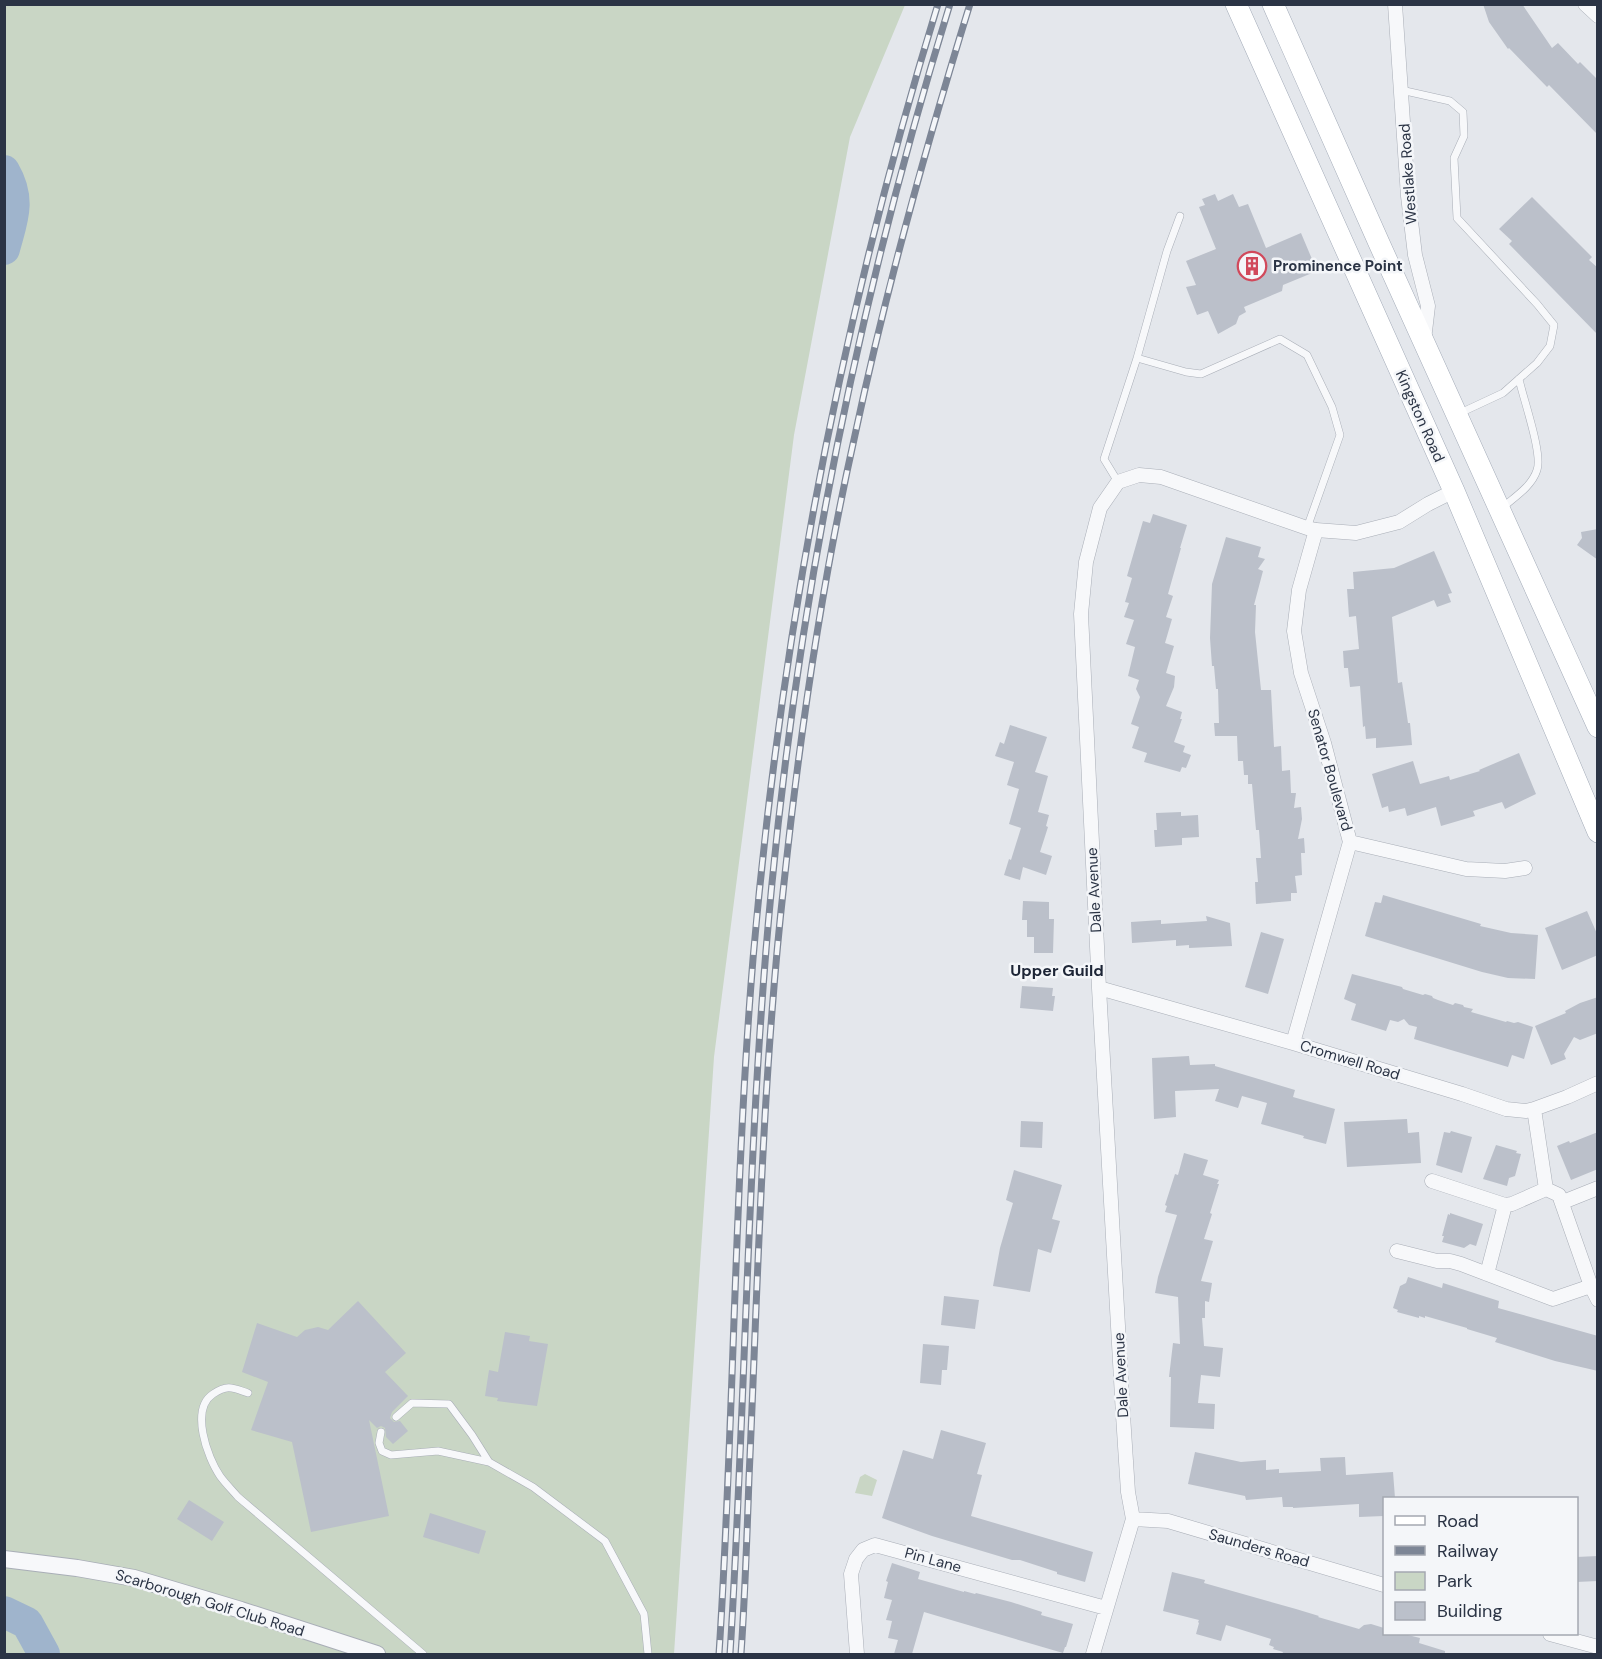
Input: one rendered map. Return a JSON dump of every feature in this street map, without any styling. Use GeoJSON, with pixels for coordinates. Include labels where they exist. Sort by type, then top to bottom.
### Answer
{"type":"FeatureCollection","features":[{"type":"Feature","properties":{"kind":"main road","name":"Kingston Road"},"geometry":{"type":"LineString","coordinates":[[1236,4],[1454,491],[1598,832]]}},
{"type":"Feature","properties":{"kind":"main road"},"geometry":{"type":"LineString","coordinates":[[1273,4],[1598,727]]}},
{"type":"Feature","properties":{"kind":"street","name":"Westlake Road"},"geometry":{"type":"LineString","coordinates":[[1395,4],[1408,196],[1415,255],[1428,306],[1424,342]]}},
{"type":"Feature","properties":{"kind":"street"},"geometry":{"type":"LineString","coordinates":[[1585,4],[1598,16]]}},
{"type":"Feature","properties":{"kind":"street"},"geometry":{"type":"LineString","coordinates":[[1118,482],[1139,474],[1161,477],[1311,529],[1356,533],[1399,522],[1454,491]]}},
{"type":"Feature","properties":{"kind":"street","name":"Dale Avenue"},"geometry":{"type":"LineString","coordinates":[[1093,1654],[1133,1518],[1128,1492],[1099,988],[1081,614],[1086,562],[1100,508],[1118,482]]}},
{"type":"Feature","properties":{"kind":"street","name":"Senator Boulevard"},"geometry":{"type":"LineString","coordinates":[[1293,1043],[1350,842],[1324,743],[1301,674],[1294,631],[1299,590],[1311,529]]}},
{"type":"Feature","properties":{"kind":"street"},"geometry":{"type":"LineString","coordinates":[[1350,842],[1466,869],[1505,871],[1525,868]]}},
{"type":"Feature","properties":{"kind":"street","name":"Cromwell Road"},"geometry":{"type":"LineString","coordinates":[[1099,988],[1293,1043],[1506,1109],[1526,1111],[1534,1109],[1567,1098],[1598,1083]]}},
{"type":"Feature","properties":{"kind":"street"},"geometry":{"type":"LineString","coordinates":[[1534,1109],[1546,1189]]}},
{"type":"Feature","properties":{"kind":"street"},"geometry":{"type":"LineString","coordinates":[[1432,1181],[1505,1204],[1512,1204],[1546,1189],[1559,1194],[1598,1300]]}},
{"type":"Feature","properties":{"kind":"street"},"geometry":{"type":"LineString","coordinates":[[1563,1202],[1598,1188]]}},
{"type":"Feature","properties":{"kind":"street"},"geometry":{"type":"LineString","coordinates":[[1487,1274],[1505,1204]]}},
{"type":"Feature","properties":{"kind":"street"},"geometry":{"type":"LineString","coordinates":[[1397,1251],[1437,1262],[1450,1261],[1553,1299],[1591,1286]]}},
{"type":"Feature","properties":{"kind":"street","name":"Saunders Road"},"geometry":{"type":"LineString","coordinates":[[1133,1518],[1168,1521],[1383,1585]]}},
{"type":"Feature","properties":{"kind":"street","name":"Pin Lane"},"geometry":{"type":"LineString","coordinates":[[856,1654],[851,1574],[856,1559],[863,1550],[875,1545],[1107,1608]]}},
{"type":"Feature","properties":{"kind":"street","name":"Scarborough Golf Club Road"},"geometry":{"type":"LineString","coordinates":[[4,1559],[134,1578],[377,1654]]}},
{"type":"Feature","properties":{"kind":"street"},"geometry":{"type":"LineString","coordinates":[[1554,1635],[1598,1647]]}},
{"type":"Feature","properties":{"kind":"lane"},"geometry":{"type":"LineString","coordinates":[[1401,90],[1450,101],[1463,112],[1464,135],[1454,158],[1457,218],[1554,325],[1550,346],[1537,363],[1503,393],[1456,415]]}},
{"type":"Feature","properties":{"kind":"lane"},"geometry":{"type":"LineString","coordinates":[[1118,482],[1104,459],[1137,358],[1167,251],[1180,216]]}},
{"type":"Feature","properties":{"kind":"lane"},"geometry":{"type":"LineString","coordinates":[[1137,358],[1201,374],[1280,339],[1307,355],[1332,407],[1340,435],[1311,529]]}},
{"type":"Feature","properties":{"kind":"lane"},"geometry":{"type":"LineString","coordinates":[[1500,510],[1526,487],[1538,469],[1538,455],[1519,379]]}},
{"type":"Feature","properties":{"kind":"lane"},"geometry":{"type":"LineString","coordinates":[[248,1393],[231,1387],[217,1391],[207,1398],[201,1413],[202,1430],[219,1475],[238,1497],[423,1654]]}},
{"type":"Feature","properties":{"kind":"lane"},"geometry":{"type":"LineString","coordinates":[[396,1417],[412,1403],[449,1404],[489,1462]]}},
{"type":"Feature","properties":{"kind":"lane"},"geometry":{"type":"LineString","coordinates":[[381,1432],[379,1443],[382,1451],[391,1455],[438,1451],[489,1462],[533,1487],[605,1541],[644,1614],[648,1654]]}},
{"type":"Feature","properties":{"kind":"green space"},"geometry":{"type":"Polygon","coordinates":[[[5,5],[905,5],[850,137],[794,435],[714,1057],[674,1654],[5,1654],[5,5]]]}},
{"type":"Feature","properties":{"kind":"green space"},"geometry":{"type":"Polygon","coordinates":[[[865,1474],[877,1480],[872,1496],[855,1493],[860,1477],[865,1474]]]}},
{"type":"Feature","properties":{"kind":"building"},"geometry":{"type":"Polygon","coordinates":[[[1483,4],[1522,4],[1552,48],[1558,43],[1578,64],[1580,62],[1598,80],[1598,135],[1549,85],[1547,87],[1508,49],[1489,22],[1483,4]]]}},
{"type":"Feature","properties":{"kind":"building","name":"Prominence Point"},"geometry":{"type":"Polygon","coordinates":[[[1215,194],[1218,201],[1233,194],[1239,207],[1248,204],[1266,248],[1301,233],[1317,271],[1283,285],[1282,291],[1244,307],[1246,312],[1239,316],[1236,324],[1218,334],[1208,311],[1197,315],[1186,287],[1196,285],[1186,261],[1216,249],[1199,207],[1205,205],[1202,199],[1215,194]]]}},
{"type":"Feature","properties":{"kind":"building"},"geometry":{"type":"Polygon","coordinates":[[[1532,197],[1592,257],[1589,260],[1598,268],[1598,335],[1509,244],[1512,241],[1499,229],[1532,197]]]}},
{"type":"Feature","properties":{"kind":"building"},"geometry":{"type":"Polygon","coordinates":[[[1153,514],[1187,525],[1168,594],[1173,596],[1166,617],[1172,619],[1165,643],[1174,646],[1166,673],[1175,676],[1174,687],[1166,706],[1182,712],[1180,719],[1182,719],[1174,742],[1185,746],[1183,752],[1191,755],[1186,768],[1182,767],[1180,772],[1144,762],[1147,753],[1132,748],[1139,727],[1131,724],[1140,697],[1136,689],[1139,680],[1128,676],[1135,647],[1126,644],[1134,620],[1124,617],[1129,603],[1125,602],[1132,578],[1127,576],[1143,521],[1150,523],[1153,514]]]}},
{"type":"Feature","properties":{"kind":"building"},"geometry":{"type":"Polygon","coordinates":[[[1598,529],[1598,560],[1577,545],[1582,538],[1581,532],[1598,529]]]}},
{"type":"Feature","properties":{"kind":"building"},"geometry":{"type":"Polygon","coordinates":[[[1226,537],[1261,547],[1258,557],[1265,559],[1258,569],[1263,571],[1254,605],[1256,605],[1255,632],[1261,690],[1271,690],[1274,747],[1281,746],[1282,771],[1290,770],[1291,793],[1296,793],[1294,808],[1301,807],[1302,819],[1298,839],[1304,838],[1305,853],[1301,853],[1302,875],[1295,876],[1297,893],[1291,893],[1291,901],[1256,904],[1255,882],[1258,882],[1256,858],[1261,858],[1252,784],[1248,784],[1248,775],[1244,775],[1243,761],[1238,761],[1237,736],[1215,736],[1214,723],[1219,723],[1218,689],[1216,689],[1214,666],[1212,666],[1210,638],[1212,584],[1226,537]]]}},
{"type":"Feature","properties":{"kind":"building"},"geometry":{"type":"Polygon","coordinates":[[[1434,551],[1452,593],[1448,594],[1451,602],[1437,607],[1434,600],[1392,617],[1398,683],[1402,682],[1412,745],[1376,748],[1376,738],[1366,739],[1360,686],[1350,687],[1348,668],[1344,668],[1343,651],[1359,649],[1356,616],[1349,617],[1347,589],[1354,589],[1353,572],[1394,568],[1434,551]]]}},
{"type":"Feature","properties":{"kind":"building"},"geometry":{"type":"Polygon","coordinates":[[[1010,725],[1047,737],[1035,772],[1048,776],[1038,812],[1049,815],[1046,826],[1048,827],[1040,852],[1052,856],[1046,875],[1023,867],[1020,880],[1004,875],[1021,828],[1009,824],[1019,789],[1007,785],[1014,762],[995,756],[1000,742],[1004,744],[1010,725]]]}},
{"type":"Feature","properties":{"kind":"building"},"geometry":{"type":"Polygon","coordinates":[[[1519,753],[1536,794],[1505,809],[1502,802],[1473,811],[1475,816],[1441,826],[1436,807],[1407,816],[1405,808],[1389,812],[1388,806],[1382,808],[1372,774],[1413,761],[1420,784],[1449,776],[1450,780],[1480,771],[1519,753]]]}},
{"type":"Feature","properties":{"kind":"building"},"geometry":{"type":"Polygon","coordinates":[[[1181,812],[1181,816],[1198,815],[1199,837],[1182,838],[1182,845],[1155,847],[1156,813],[1181,812]]]}},
{"type":"Feature","properties":{"kind":"building"},"geometry":{"type":"Polygon","coordinates":[[[1383,895],[1481,924],[1480,926],[1511,933],[1538,935],[1535,979],[1508,978],[1482,972],[1365,936],[1375,902],[1381,903],[1383,895]]]}},
{"type":"Feature","properties":{"kind":"building"},"geometry":{"type":"Polygon","coordinates":[[[1023,901],[1049,902],[1049,919],[1054,919],[1053,953],[1034,953],[1034,937],[1027,937],[1027,920],[1022,920],[1023,901]]]}},
{"type":"Feature","properties":{"kind":"building"},"geometry":{"type":"Polygon","coordinates":[[[1587,911],[1598,936],[1598,955],[1562,970],[1545,928],[1587,911]]]}},
{"type":"Feature","properties":{"kind":"building"},"geometry":{"type":"Polygon","coordinates":[[[1206,916],[1230,923],[1232,946],[1189,948],[1189,945],[1176,946],[1176,940],[1132,943],[1131,922],[1161,920],[1161,924],[1207,921],[1206,916]]]}},
{"type":"Feature","properties":{"kind":"building"},"geometry":{"type":"Polygon","coordinates":[[[1261,932],[1284,939],[1268,994],[1245,987],[1261,932]]]}},
{"type":"Feature","properties":{"kind":"building"},"geometry":{"type":"Polygon","coordinates":[[[1352,974],[1432,996],[1453,1005],[1455,1003],[1463,1005],[1473,1009],[1471,1012],[1533,1027],[1524,1059],[1512,1055],[1508,1067],[1414,1039],[1417,1027],[1409,1025],[1404,1019],[1398,1022],[1390,1020],[1386,1031],[1351,1020],[1356,1004],[1344,999],[1352,974]]]}},
{"type":"Feature","properties":{"kind":"building"},"geometry":{"type":"Polygon","coordinates":[[[1022,986],[1053,988],[1052,996],[1055,996],[1053,1011],[1020,1008],[1022,986]]]}},
{"type":"Feature","properties":{"kind":"building"},"geometry":{"type":"Polygon","coordinates":[[[1598,997],[1598,1033],[1580,1040],[1574,1037],[1564,1054],[1566,1059],[1551,1065],[1535,1026],[1566,1013],[1565,1011],[1580,1003],[1598,997]]]}},
{"type":"Feature","properties":{"kind":"building"},"geometry":{"type":"Polygon","coordinates":[[[1189,1056],[1190,1065],[1215,1064],[1215,1066],[1295,1090],[1293,1097],[1335,1109],[1326,1144],[1261,1124],[1267,1103],[1242,1096],[1238,1108],[1215,1101],[1219,1089],[1175,1091],[1176,1117],[1154,1119],[1152,1058],[1189,1056]]]}},
{"type":"Feature","properties":{"kind":"building"},"geometry":{"type":"Polygon","coordinates":[[[1407,1119],[1408,1133],[1419,1132],[1421,1163],[1347,1167],[1344,1122],[1407,1119]]]}},
{"type":"Feature","properties":{"kind":"building"},"geometry":{"type":"Polygon","coordinates":[[[1021,1121],[1043,1122],[1042,1148],[1020,1147],[1021,1121]]]}},
{"type":"Feature","properties":{"kind":"building"},"geometry":{"type":"Polygon","coordinates":[[[1451,1131],[1472,1137],[1462,1173],[1436,1165],[1444,1132],[1450,1133],[1451,1131]]]}},
{"type":"Feature","properties":{"kind":"building"},"geometry":{"type":"Polygon","coordinates":[[[1598,1132],[1598,1169],[1571,1180],[1557,1146],[1598,1132]]]}},
{"type":"Feature","properties":{"kind":"building"},"geometry":{"type":"Polygon","coordinates":[[[1496,1145],[1521,1154],[1515,1176],[1509,1178],[1507,1186],[1483,1179],[1496,1145]]]}},
{"type":"Feature","properties":{"kind":"building"},"geometry":{"type":"Polygon","coordinates":[[[1184,1153],[1208,1160],[1203,1175],[1219,1180],[1204,1239],[1213,1241],[1201,1281],[1212,1283],[1209,1302],[1205,1301],[1205,1318],[1202,1318],[1204,1346],[1223,1348],[1220,1377],[1201,1375],[1198,1403],[1215,1404],[1214,1429],[1170,1427],[1171,1377],[1169,1377],[1173,1343],[1180,1344],[1178,1297],[1155,1293],[1177,1215],[1165,1212],[1167,1206],[1165,1205],[1175,1174],[1178,1175],[1184,1153]]]}},
{"type":"Feature","properties":{"kind":"building"},"geometry":{"type":"Polygon","coordinates":[[[1014,1170],[1062,1185],[1052,1219],[1060,1221],[1051,1253],[1038,1249],[1030,1292],[993,1286],[1000,1248],[1013,1203],[1006,1200],[1014,1170]]]}},
{"type":"Feature","properties":{"kind":"building"},"geometry":{"type":"Polygon","coordinates":[[[1450,1213],[1483,1224],[1476,1246],[1470,1244],[1464,1248],[1442,1242],[1450,1213]]]}},
{"type":"Feature","properties":{"kind":"building"},"geometry":{"type":"Polygon","coordinates":[[[1408,1277],[1442,1288],[1443,1283],[1499,1301],[1498,1308],[1598,1336],[1598,1371],[1555,1361],[1495,1342],[1497,1338],[1467,1328],[1425,1316],[1425,1318],[1419,1316],[1419,1318],[1397,1312],[1398,1310],[1393,1308],[1400,1286],[1406,1283],[1408,1277]]]}},
{"type":"Feature","properties":{"kind":"building"},"geometry":{"type":"Polygon","coordinates":[[[944,1296],[979,1300],[975,1329],[941,1325],[944,1296]]]}},
{"type":"Feature","properties":{"kind":"building"},"geometry":{"type":"Polygon","coordinates":[[[358,1301],[406,1353],[385,1372],[408,1396],[392,1412],[390,1418],[394,1422],[400,1421],[408,1431],[393,1444],[386,1437],[385,1428],[381,1426],[377,1428],[369,1420],[389,1516],[311,1532],[292,1442],[251,1430],[268,1382],[242,1372],[257,1323],[297,1337],[305,1330],[318,1327],[328,1330],[358,1301]]]}},
{"type":"Feature","properties":{"kind":"building"},"geometry":{"type":"Polygon","coordinates":[[[505,1332],[530,1336],[529,1341],[548,1344],[537,1406],[497,1401],[498,1398],[485,1396],[489,1370],[498,1372],[505,1332]]]}},
{"type":"Feature","properties":{"kind":"building"},"geometry":{"type":"Polygon","coordinates":[[[923,1344],[949,1346],[947,1370],[942,1370],[941,1385],[920,1383],[923,1344]]]}},
{"type":"Feature","properties":{"kind":"building"},"geometry":{"type":"Polygon","coordinates":[[[941,1430],[986,1443],[977,1474],[982,1475],[971,1516],[1093,1552],[1085,1582],[1020,1560],[1012,1560],[932,1536],[882,1518],[903,1450],[933,1459],[941,1430]]]}},
{"type":"Feature","properties":{"kind":"building"},"geometry":{"type":"Polygon","coordinates":[[[1195,1452],[1241,1462],[1266,1460],[1266,1470],[1279,1469],[1279,1473],[1321,1471],[1320,1458],[1345,1457],[1346,1475],[1393,1472],[1395,1497],[1383,1497],[1383,1516],[1359,1517],[1359,1504],[1283,1507],[1282,1497],[1246,1500],[1245,1496],[1188,1484],[1195,1452]]]}},
{"type":"Feature","properties":{"kind":"building"},"geometry":{"type":"Polygon","coordinates":[[[189,1500],[224,1522],[212,1541],[177,1519],[189,1500]]]}},
{"type":"Feature","properties":{"kind":"building"},"geometry":{"type":"Polygon","coordinates":[[[430,1513],[486,1531],[479,1554],[423,1537],[430,1513]]]}},
{"type":"Feature","properties":{"kind":"building"},"geometry":{"type":"Polygon","coordinates":[[[1598,1556],[1598,1581],[1578,1582],[1578,1557],[1598,1556]]]}},
{"type":"Feature","properties":{"kind":"building"},"geometry":{"type":"Polygon","coordinates":[[[892,1563],[920,1572],[918,1579],[1011,1602],[1042,1612],[1041,1615],[1073,1624],[1063,1653],[924,1612],[912,1654],[894,1654],[898,1640],[888,1638],[892,1621],[886,1620],[892,1600],[884,1598],[888,1582],[886,1581],[892,1563]]]}},
{"type":"Feature","properties":{"kind":"building"},"geometry":{"type":"Polygon","coordinates":[[[1172,1572],[1205,1580],[1204,1583],[1359,1629],[1371,1624],[1383,1628],[1383,1635],[1408,1635],[1420,1638],[1419,1643],[1445,1651],[1445,1654],[1282,1654],[1283,1652],[1269,1645],[1271,1639],[1226,1625],[1221,1641],[1196,1634],[1199,1620],[1163,1611],[1172,1572]]]}},
{"type":"Feature","properties":{"kind":"waterway"},"geometry":{"type":"LineString","coordinates":[[4,171],[14,201],[4,249]]}},
{"type":"Feature","properties":{"kind":"waterway"},"geometry":{"type":"LineString","coordinates":[[4,1612],[27,1623],[44,1654]]}},
{"type":"Feature","properties":{"kind":"railway"},"geometry":{"type":"LineString","coordinates":[[719,1654],[747,1046],[765,837],[780,716],[820,476],[845,357],[904,121],[938,4]]}},
{"type":"Feature","properties":{"kind":"railway"},"geometry":{"type":"LineString","coordinates":[[730,1654],[757,1076],[772,883],[784,771],[800,660],[838,439],[889,221],[950,4]]}},
{"type":"Feature","properties":{"kind":"railway"},"geometry":{"type":"LineString","coordinates":[[741,1654],[762,1180],[771,1031],[797,770],[832,546],[867,380],[908,218],[970,4]]}},
{"type":"Feature","properties":{"kind":"place","name":"Prominence Point"},"geometry":{"type":"Point","coordinates":[1252,266]}},
{"type":"Feature","properties":{"kind":"district","name":"Upper Guild"},"geometry":{"type":"Point","coordinates":[1057,970]}}]}
